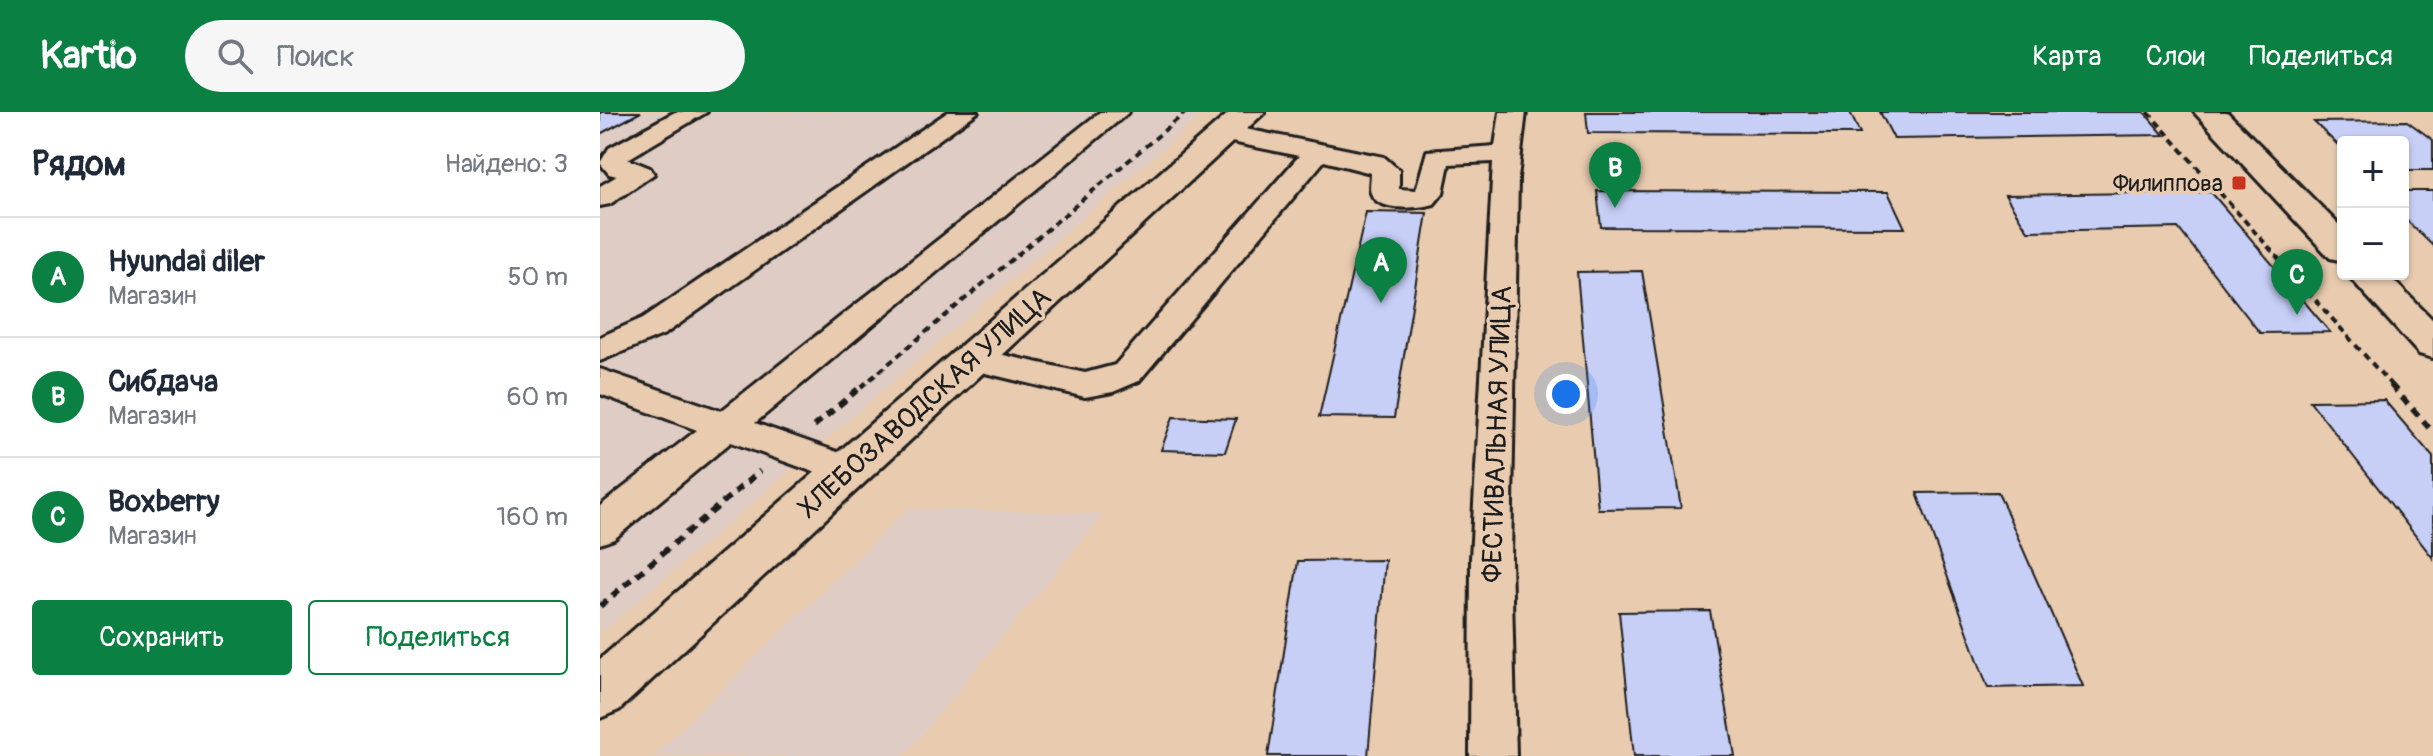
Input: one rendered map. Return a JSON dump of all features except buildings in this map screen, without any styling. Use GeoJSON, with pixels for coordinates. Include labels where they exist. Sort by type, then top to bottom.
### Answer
{"type":"FeatureCollection","features":[{"type":"Feature","properties":{"kind":"main road"},"geometry":{"type":"LineString","coordinates":[[2210,112],[2337,244]]}},
{"type":"Feature","properties":{"kind":"main road","name":"ХЛЕБОЗАВОДСКАЯ УЛИЦА"},"geometry":{"type":"LineString","coordinates":[[600,693],[1238,122]]}},
{"type":"Feature","properties":{"kind":"main road"},"geometry":{"type":"LineString","coordinates":[[2372,280],[2433,344]]}},
{"type":"Feature","properties":{"kind":"street"},"geometry":{"type":"LineString","coordinates":[[600,198],[640,174],[619,168],[613,162],[618,154],[694,112]]}},
{"type":"Feature","properties":{"kind":"street"},"geometry":{"type":"LineString","coordinates":[[600,350],[654,326],[965,112]]}},
{"type":"Feature","properties":{"kind":"street"},"geometry":{"type":"LineString","coordinates":[[600,528],[1116,112]]}},
{"type":"Feature","properties":{"kind":"street","name":"ФЕСТИВАЛЬНАЯ УЛИЦА"},"geometry":{"type":"LineString","coordinates":[[1493,756],[1491,558],[1506,153],[1513,112]]}},
{"type":"Feature","properties":{"kind":"street"},"geometry":{"type":"LineString","coordinates":[[1238,122],[1317,152],[1374,163],[1385,170],[1385,193],[1394,198],[1416,200],[1429,193],[1437,157],[1506,153]]}},
{"type":"Feature","properties":{"kind":"street"},"geometry":{"type":"LineString","coordinates":[[972,359],[1085,385],[1101,384],[1127,373],[1317,152]]}},
{"type":"Feature","properties":{"kind":"street"},"geometry":{"type":"LineString","coordinates":[[600,381],[847,470]]}},
{"type":"Feature","properties":{"kind":"path"},"geometry":{"type":"LineString","coordinates":[[600,606],[1186,112]]}},
{"type":"Feature","properties":{"kind":"path"},"geometry":{"type":"LineString","coordinates":[[2148,112],[2433,432]]}},
{"type":"Feature","properties":{"kind":"shaded area"},"geometry":{"type":"Polygon","coordinates":[[[600,112],[1205,112],[600,634],[600,112]]]}},
{"type":"Feature","properties":{"kind":"shaded area"},"geometry":{"type":"Polygon","coordinates":[[[909,508],[1104,514],[904,756],[653,756],[909,508]]]}},
{"type":"Feature","properties":{"kind":"place","name":"Филиппова"},"geometry":{"type":"Point","coordinates":[2239,183]}},
{"type":"Feature","properties":{"kind":"place","name":"Сибдача"},"geometry":{"type":"Point","coordinates":[1615,208]}},
{"type":"Feature","properties":{"kind":"place","name":"Hyundai diler"},"geometry":{"type":"Point","coordinates":[1381,303]}},
{"type":"Feature","properties":{"kind":"place","name":"Boxberry"},"geometry":{"type":"Point","coordinates":[2297,315]}}]}
